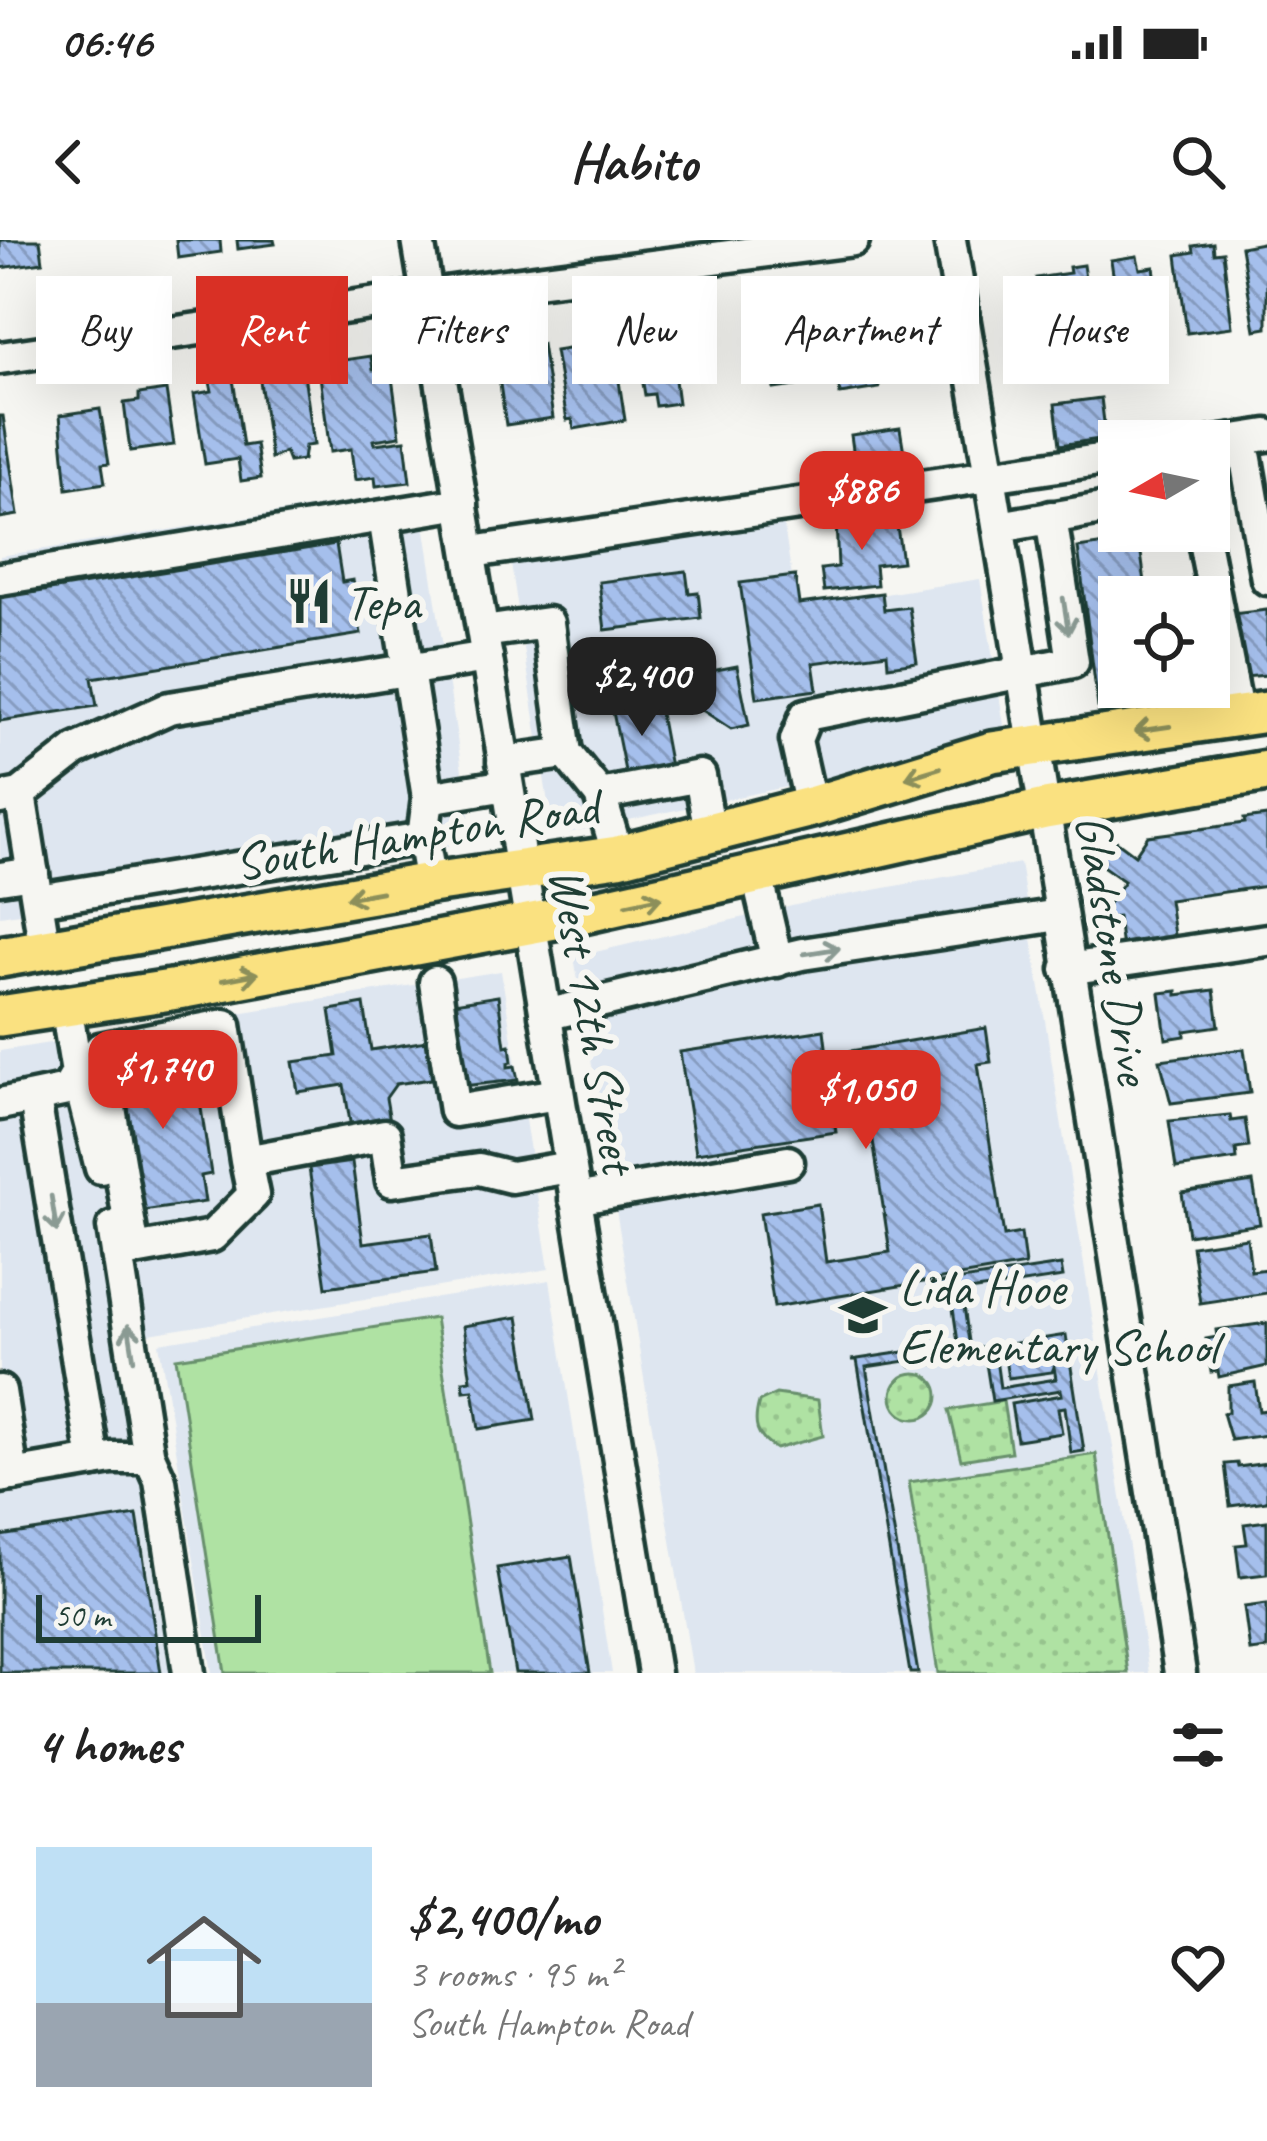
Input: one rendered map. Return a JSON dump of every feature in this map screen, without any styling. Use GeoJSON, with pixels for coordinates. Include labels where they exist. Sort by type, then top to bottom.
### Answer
{"type":"FeatureCollection","features":[{"type":"Feature","properties":{"kind":"main road","name":"South Hampton Road"},"geometry":{"type":"LineString","coordinates":[[0,957],[618,856],[811,807],[992,752],[1252,714]]}},
{"type":"Feature","properties":{"kind":"main road","name":"South Hampton Road"},"geometry":{"type":"LineString","coordinates":[[0,1016],[184,988],[530,923],[1045,809],[1267,771]]}},
{"type":"Feature","properties":{"kind":"main road"},"geometry":{"type":"LineString","coordinates":[[45,950],[60,1007]]}},
{"type":"Feature","properties":{"kind":"street","name":"West 12th Street"},"geometry":{"type":"LineString","coordinates":[[418,240],[424,276]]}},
{"type":"Feature","properties":{"kind":"street"},"geometry":{"type":"LineString","coordinates":[[548,280],[853,240]]}},
{"type":"Feature","properties":{"kind":"street","name":"Gladstone Drive"},"geometry":{"type":"LineString","coordinates":[[950,240],[1036,746],[1180,1673]]}},
{"type":"Feature","properties":{"kind":"street"},"geometry":{"type":"LineString","coordinates":[[0,358],[372,304]]}},
{"type":"Feature","properties":{"kind":"street","name":"West 12th Street"},"geometry":{"type":"LineString","coordinates":[[442,384],[654,1673]]}},
{"type":"Feature","properties":{"kind":"street"},"geometry":{"type":"LineString","coordinates":[[1230,441],[1267,435]]}},
{"type":"Feature","properties":{"kind":"street"},"geometry":{"type":"LineString","coordinates":[[1246,459],[1267,579]]}},
{"type":"Feature","properties":{"kind":"street"},"geometry":{"type":"LineString","coordinates":[[472,552],[1098,460]]}},
{"type":"Feature","properties":{"kind":"street"},"geometry":{"type":"LineString","coordinates":[[0,579],[462,503]]}},
{"type":"Feature","properties":{"kind":"street"},"geometry":{"type":"LineString","coordinates":[[999,527],[1098,510]]}},
{"type":"Feature","properties":{"kind":"street"},"geometry":{"type":"LineString","coordinates":[[383,517],[428,798],[423,838],[431,883]]}},
{"type":"Feature","properties":{"kind":"street"},"geometry":{"type":"LineString","coordinates":[[811,807],[796,740],[806,715],[1073,662],[1051,518]]}},
{"type":"Feature","properties":{"kind":"street"},"geometry":{"type":"LineString","coordinates":[[1208,552],[1252,714]]}},
{"type":"Feature","properties":{"kind":"street"},"geometry":{"type":"LineString","coordinates":[[45,950],[35,886],[10,796],[76,750],[150,713],[408,670],[548,623],[566,753],[600,795],[618,856]]}},
{"type":"Feature","properties":{"kind":"street"},"geometry":{"type":"LineString","coordinates":[[428,798],[566,753]]}},
{"type":"Feature","properties":{"kind":"street"},"geometry":{"type":"LineString","coordinates":[[600,795],[700,776],[710,833]]}},
{"type":"Feature","properties":{"kind":"street"},"geometry":{"type":"LineString","coordinates":[[0,878],[35,886],[291,859],[423,838]]}},
{"type":"Feature","properties":{"kind":"street"},"geometry":{"type":"LineString","coordinates":[[291,859],[299,905]]}},
{"type":"Feature","properties":{"kind":"street"},"geometry":{"type":"LineString","coordinates":[[757,875],[777,961]]}},
{"type":"Feature","properties":{"kind":"street"},"geometry":{"type":"LineString","coordinates":[[545,1016],[777,961],[1059,915]]}},
{"type":"Feature","properties":{"kind":"street"},"geometry":{"type":"LineString","coordinates":[[1067,968],[1267,940]]}},
{"type":"Feature","properties":{"kind":"street"},"geometry":{"type":"LineString","coordinates":[[435,982],[455,1111],[558,1094]]}},
{"type":"Feature","properties":{"kind":"street"},"geometry":{"type":"LineString","coordinates":[[184,988],[193,1031]]}},
{"type":"Feature","properties":{"kind":"street"},"geometry":{"type":"LineString","coordinates":[[60,1007],[117,1247],[149,1458],[160,1480],[188,1673]]}},
{"type":"Feature","properties":{"kind":"street"},"geometry":{"type":"LineString","coordinates":[[225,1025],[246,1161],[253,1195],[212,1237],[134,1250],[100,1049],[225,1025]]}},
{"type":"Feature","properties":{"kind":"street"},"geometry":{"type":"LineString","coordinates":[[0,1104],[67,1090],[77,1073]]}},
{"type":"Feature","properties":{"kind":"street"},"geometry":{"type":"LineString","coordinates":[[35,1099],[94,1461]]}},
{"type":"Feature","properties":{"kind":"street"},"geometry":{"type":"LineString","coordinates":[[246,1161],[385,1135],[392,1181],[478,1169],[511,1177],[570,1167]]}},
{"type":"Feature","properties":{"kind":"street"},"geometry":{"type":"LineString","coordinates":[[575,1198],[788,1162]]}},
{"type":"Feature","properties":{"kind":"street"},"geometry":{"type":"LineString","coordinates":[[0,1391],[7,1476],[94,1461],[149,1458]]}},
{"type":"Feature","properties":{"kind":"shaded area"},"geometry":{"type":"Polygon","coordinates":[[[419,491],[473,842],[0,916],[0,556],[419,491]]]}},
{"type":"Feature","properties":{"kind":"shaded area"},"geometry":{"type":"Polygon","coordinates":[[[783,521],[797,608],[980,579],[1004,725],[995,743],[567,833],[551,822],[511,564],[783,521]]]}},
{"type":"Feature","properties":{"kind":"shaded area","name":"Lida Hooe Elementary School"},"geometry":{"type":"Polygon","coordinates":[[[1020,863],[1149,1673],[693,1673],[574,957],[809,902],[1020,863]]]}},
{"type":"Feature","properties":{"kind":"shaded area"},"geometry":{"type":"Polygon","coordinates":[[[501,971],[549,1269],[149,1334],[203,1673],[0,1673],[0,1051],[501,971]]]}},
{"type":"Feature","properties":{"kind":"shaded area"},"geometry":{"type":"Polygon","coordinates":[[[550,1280],[612,1673],[212,1673],[159,1343],[550,1280]]]}},
{"type":"Feature","properties":{"kind":"green space"},"geometry":{"type":"Polygon","coordinates":[[[435,1318],[490,1673],[225,1673],[176,1358],[435,1318]]]}},
{"type":"Feature","properties":{"kind":"green space"},"geometry":{"type":"Polygon","coordinates":[[[915,1373],[931,1380],[938,1396],[931,1412],[915,1419],[899,1412],[892,1396],[899,1380],[915,1373]]]}},
{"type":"Feature","properties":{"kind":"green space"},"geometry":{"type":"Polygon","coordinates":[[[776,1394],[818,1400],[823,1436],[776,1449],[764,1440],[756,1423],[759,1402],[776,1394]]]}},
{"type":"Feature","properties":{"kind":"green space"},"geometry":{"type":"Polygon","coordinates":[[[1003,1401],[1011,1452],[961,1460],[949,1410],[1003,1401]]]}},
{"type":"Feature","properties":{"kind":"green space"},"geometry":{"type":"Polygon","coordinates":[[[1096,1454],[1128,1673],[938,1673],[909,1482],[1096,1454]]]}},
{"type":"Feature","properties":{"kind":"building"},"geometry":{"type":"Polygon","coordinates":[[[0,240],[40,240],[43,262],[0,268],[0,240]]]}},
{"type":"Feature","properties":{"kind":"building"},"geometry":{"type":"Polygon","coordinates":[[[176,240],[220,240],[221,252],[178,258],[176,240]]]}},
{"type":"Feature","properties":{"kind":"building"},"geometry":{"type":"Polygon","coordinates":[[[237,240],[274,240],[275,244],[238,249],[237,240]]]}},
{"type":"Feature","properties":{"kind":"building"},"geometry":{"type":"Polygon","coordinates":[[[1267,242],[1267,328],[1255,330],[1241,247],[1267,242]]]}},
{"type":"Feature","properties":{"kind":"building"},"geometry":{"type":"Polygon","coordinates":[[[1213,243],[1214,253],[1223,252],[1232,327],[1187,333],[1177,255],[1213,243]]]}},
{"type":"Feature","properties":{"kind":"building"},"geometry":{"type":"Polygon","coordinates":[[[1137,256],[1140,269],[1154,267],[1155,276],[1113,276],[1111,260],[1137,256]]]}},
{"type":"Feature","properties":{"kind":"building"},"geometry":{"type":"Polygon","coordinates":[[[1083,265],[1085,276],[1050,276],[1070,273],[1069,267],[1083,265]]]}},
{"type":"Feature","properties":{"kind":"building"},"geometry":{"type":"Polygon","coordinates":[[[572,348],[572,384],[619,384],[625,420],[574,429],[572,419],[567,420],[555,351],[572,348]]]}},
{"type":"Feature","properties":{"kind":"building"},"geometry":{"type":"Polygon","coordinates":[[[371,356],[372,384],[393,384],[400,436],[374,440],[375,444],[405,440],[410,482],[376,486],[375,477],[355,480],[351,449],[330,452],[321,384],[348,384],[348,359],[371,356]]]}},
{"type":"Feature","properties":{"kind":"building"},"geometry":{"type":"Polygon","coordinates":[[[210,384],[234,384],[243,446],[256,444],[261,478],[241,481],[238,459],[205,464],[194,394],[212,391],[210,384]]]}},
{"type":"Feature","properties":{"kind":"building"},"geometry":{"type":"Polygon","coordinates":[[[260,384],[305,384],[314,445],[305,446],[303,460],[289,462],[285,452],[271,459],[260,384]]]}},
{"type":"Feature","properties":{"kind":"building"},"geometry":{"type":"Polygon","coordinates":[[[500,384],[548,384],[553,418],[506,425],[500,384]]]}},
{"type":"Feature","properties":{"kind":"building"},"geometry":{"type":"Polygon","coordinates":[[[643,384],[676,384],[678,403],[656,406],[654,394],[645,395],[643,384]]]}},
{"type":"Feature","properties":{"kind":"building"},"geometry":{"type":"Polygon","coordinates":[[[839,384],[878,384],[879,388],[840,394],[839,384]]]}},
{"type":"Feature","properties":{"kind":"building"},"geometry":{"type":"Polygon","coordinates":[[[166,390],[174,445],[130,451],[124,403],[139,401],[139,394],[166,390]]]}},
{"type":"Feature","properties":{"kind":"building"},"geometry":{"type":"Polygon","coordinates":[[[1101,398],[1104,420],[1098,420],[1098,439],[1060,445],[1055,404],[1101,398]]]}},
{"type":"Feature","properties":{"kind":"building"},"geometry":{"type":"Polygon","coordinates":[[[100,409],[109,463],[102,464],[105,483],[67,489],[60,415],[100,409]]]}},
{"type":"Feature","properties":{"kind":"building"},"geometry":{"type":"Polygon","coordinates":[[[0,416],[18,515],[0,518],[0,416]]]}},
{"type":"Feature","properties":{"kind":"building"},"geometry":{"type":"Polygon","coordinates":[[[900,428],[906,465],[856,472],[851,435],[900,428]]]}},
{"type":"Feature","properties":{"kind":"building"},"geometry":{"type":"Polygon","coordinates":[[[858,517],[859,524],[896,519],[902,562],[875,565],[877,585],[824,591],[821,569],[838,567],[836,520],[858,517]]]}},
{"type":"Feature","properties":{"kind":"building"},"geometry":{"type":"Polygon","coordinates":[[[336,544],[342,582],[353,580],[361,634],[92,678],[97,706],[0,721],[0,598],[336,544]]]}},
{"type":"Feature","properties":{"kind":"building"},"geometry":{"type":"Polygon","coordinates":[[[1098,545],[1098,552],[1141,552],[1144,576],[1098,576],[1098,707],[1078,548],[1098,545]]]}},
{"type":"Feature","properties":{"kind":"building"},"geometry":{"type":"Polygon","coordinates":[[[686,571],[689,593],[698,592],[701,618],[605,630],[599,582],[686,571]]]}},
{"type":"Feature","properties":{"kind":"building"},"geometry":{"type":"Polygon","coordinates":[[[795,576],[799,604],[882,593],[884,610],[909,607],[917,662],[888,666],[887,653],[813,663],[817,690],[757,698],[740,583],[795,576]]]}},
{"type":"Feature","properties":{"kind":"building"},"geometry":{"type":"Polygon","coordinates":[[[1267,610],[1267,675],[1244,677],[1232,614],[1267,610]]]}},
{"type":"Feature","properties":{"kind":"building"},"geometry":{"type":"Polygon","coordinates":[[[737,666],[749,725],[731,729],[672,690],[670,679],[737,666]]]}},
{"type":"Feature","properties":{"kind":"building"},"geometry":{"type":"Polygon","coordinates":[[[658,703],[670,767],[626,776],[613,712],[658,703]]]}},
{"type":"Feature","properties":{"kind":"building"},"geometry":{"type":"Polygon","coordinates":[[[1267,816],[1267,886],[1169,900],[1175,942],[1122,949],[1118,917],[1106,918],[1105,908],[1124,881],[1094,860],[1111,837],[1135,855],[1148,836],[1267,816]]]}},
{"type":"Feature","properties":{"kind":"building"},"geometry":{"type":"Polygon","coordinates":[[[1214,990],[1219,1026],[1166,1039],[1160,993],[1214,990]]]}},
{"type":"Feature","properties":{"kind":"building"},"geometry":{"type":"Polygon","coordinates":[[[498,996],[505,1046],[510,1045],[508,1067],[515,1066],[518,1080],[462,1086],[448,1004],[498,996]]]}},
{"type":"Feature","properties":{"kind":"building"},"geometry":{"type":"Polygon","coordinates":[[[364,1004],[371,1050],[439,1039],[445,1077],[396,1084],[386,1098],[390,1121],[351,1128],[344,1085],[298,1092],[293,1062],[337,1056],[330,1010],[364,1004]]]}},
{"type":"Feature","properties":{"kind":"building"},"geometry":{"type":"Polygon","coordinates":[[[986,1028],[991,1062],[978,1064],[1004,1236],[1021,1233],[1025,1265],[774,1307],[760,1213],[818,1204],[826,1262],[890,1252],[868,1108],[833,1113],[836,1132],[696,1153],[680,1052],[824,1030],[827,1055],[986,1028]]]}},
{"type":"Feature","properties":{"kind":"building"},"geometry":{"type":"Polygon","coordinates":[[[1244,1049],[1250,1093],[1171,1103],[1160,1060],[1244,1049]]]}},
{"type":"Feature","properties":{"kind":"building"},"geometry":{"type":"Polygon","coordinates":[[[193,1055],[211,1174],[201,1176],[205,1202],[136,1212],[113,1068],[193,1055]]]}},
{"type":"Feature","properties":{"kind":"building"},"geometry":{"type":"Polygon","coordinates":[[[1230,1115],[1231,1121],[1245,1119],[1249,1147],[1236,1149],[1237,1159],[1176,1168],[1169,1121],[1230,1115]]]}},
{"type":"Feature","properties":{"kind":"building"},"geometry":{"type":"Polygon","coordinates":[[[352,1162],[363,1243],[431,1234],[436,1272],[326,1287],[309,1168],[352,1162]]]}},
{"type":"Feature","properties":{"kind":"building"},"geometry":{"type":"Polygon","coordinates":[[[1253,1182],[1260,1224],[1188,1235],[1182,1193],[1253,1182]]]}},
{"type":"Feature","properties":{"kind":"building"},"geometry":{"type":"Polygon","coordinates":[[[1247,1238],[1251,1271],[1267,1269],[1267,1293],[1200,1303],[1192,1246],[1247,1238]]]}},
{"type":"Feature","properties":{"kind":"building"},"geometry":{"type":"Polygon","coordinates":[[[1061,1265],[1063,1277],[962,1292],[970,1349],[994,1345],[1000,1388],[1056,1379],[1054,1367],[1052,1372],[1008,1378],[1003,1345],[1066,1335],[1084,1451],[1071,1453],[1065,1407],[1058,1408],[1062,1433],[1017,1440],[1011,1404],[1062,1395],[1061,1390],[992,1401],[985,1357],[912,1367],[906,1361],[866,1367],[918,1673],[910,1673],[857,1360],[851,1360],[959,1349],[951,1295],[930,1298],[928,1285],[1061,1265]]]}},
{"type":"Feature","properties":{"kind":"building"},"geometry":{"type":"Polygon","coordinates":[[[518,1317],[535,1420],[479,1429],[473,1390],[464,1391],[463,1381],[471,1380],[463,1326],[518,1317]]]}},
{"type":"Feature","properties":{"kind":"building"},"geometry":{"type":"Polygon","coordinates":[[[1267,1323],[1267,1366],[1219,1377],[1218,1371],[1211,1372],[1206,1339],[1217,1337],[1216,1330],[1267,1323]]]}},
{"type":"Feature","properties":{"kind":"building"},"geometry":{"type":"Polygon","coordinates":[[[1255,1382],[1259,1411],[1267,1410],[1267,1435],[1231,1440],[1223,1413],[1228,1412],[1228,1386],[1255,1382]]]}},
{"type":"Feature","properties":{"kind":"building"},"geometry":{"type":"Polygon","coordinates":[[[1237,1463],[1238,1467],[1267,1463],[1267,1501],[1230,1506],[1225,1464],[1237,1463]]]}},
{"type":"Feature","properties":{"kind":"building"},"geometry":{"type":"Polygon","coordinates":[[[137,1515],[161,1673],[0,1673],[0,1536],[137,1515]]]}},
{"type":"Feature","properties":{"kind":"building"},"geometry":{"type":"Polygon","coordinates":[[[1267,1521],[1267,1574],[1240,1577],[1236,1545],[1247,1544],[1244,1524],[1267,1521]]]}},
{"type":"Feature","properties":{"kind":"building"},"geometry":{"type":"Polygon","coordinates":[[[571,1556],[590,1673],[515,1673],[497,1568],[571,1556]]]}},
{"type":"Feature","properties":{"kind":"building"},"geometry":{"type":"Polygon","coordinates":[[[1267,1604],[1267,1649],[1250,1651],[1244,1607],[1267,1604]]]}},
{"type":"Feature","properties":{"kind":"place","name":"Tepa"},"geometry":{"type":"Point","coordinates":[309,601]}},
{"type":"Feature","properties":{"kind":"place","name":"Lida Hooe Elementary School"},"geometry":{"type":"Point","coordinates":[863,1315]}}]}
